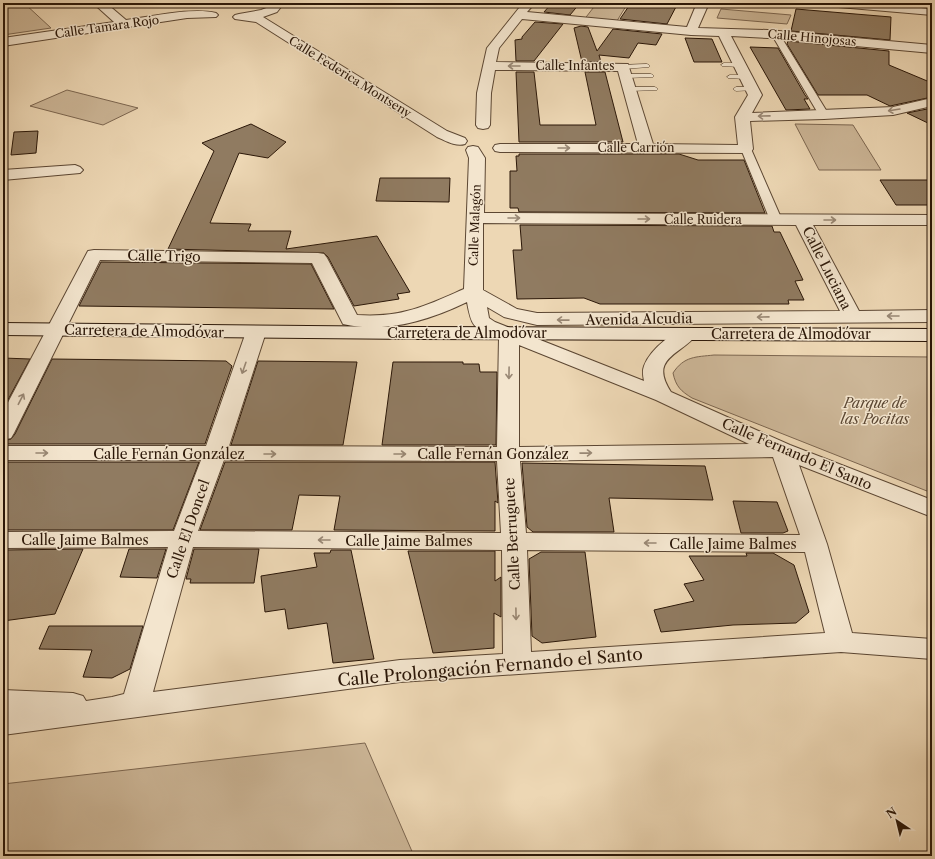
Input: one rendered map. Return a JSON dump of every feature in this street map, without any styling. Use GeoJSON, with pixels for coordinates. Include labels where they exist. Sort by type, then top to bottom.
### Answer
{"type":"FeatureCollection","features":[{"type":"Feature","properties":{"kind":"street"},"geometry":{"type":"LineString","coordinates":[[99,3],[122,23]]}},
{"type":"Feature","properties":{"kind":"street"},"geometry":{"type":"LineString","coordinates":[[263,15],[275,8],[278,3]]}},
{"type":"Feature","properties":{"kind":"street","name":"Calle Malagón"},"geometry":{"type":"LineString","coordinates":[[449,334],[464,326],[470,317],[473,292],[475,218],[489,144],[484,93],[493,48],[528,3]]}},
{"type":"Feature","properties":{"kind":"street"},"geometry":{"type":"LineString","coordinates":[[691,31],[703,3]]}},
{"type":"Feature","properties":{"kind":"street"},"geometry":{"type":"LineString","coordinates":[[827,3],[932,12]]}},
{"type":"Feature","properties":{"kind":"street"},"geometry":{"type":"LineString","coordinates":[[203,5],[204,11],[212,14]]}},
{"type":"Feature","properties":{"kind":"street","name":"Calle Tamara Rojo"},"geometry":{"type":"LineString","coordinates":[[3,42],[188,12],[203,5]]}},
{"type":"Feature","properties":{"kind":"street","name":"Calle Tamara Rojo"},"geometry":{"type":"LineString","coordinates":[[3,38],[188,15],[212,14],[239,17]]}},
{"type":"Feature","properties":{"kind":"street","name":"Calle Federica Montseny"},"geometry":{"type":"LineString","coordinates":[[239,17],[263,15],[442,134],[465,137]]}},
{"type":"Feature","properties":{"kind":"street","name":"Calle Hinojosas"},"geometry":{"type":"LineString","coordinates":[[519,15],[691,31],[776,35],[932,48]]}},
{"type":"Feature","properties":{"kind":"street"},"geometry":{"type":"LineString","coordinates":[[723,32],[755,95],[742,117],[746,148],[776,220]]}},
{"type":"Feature","properties":{"kind":"street"},"geometry":{"type":"LineString","coordinates":[[776,35],[824,115]]}},
{"type":"Feature","properties":{"kind":"street","name":"Calle Infantes"},"geometry":{"type":"LineString","coordinates":[[490,66],[626,77]]}},
{"type":"Feature","properties":{"kind":"street"},"geometry":{"type":"LineString","coordinates":[[626,77],[647,149]]}},
{"type":"Feature","properties":{"kind":"street"},"geometry":{"type":"LineString","coordinates":[[742,117],[824,115],[893,111],[932,102]]}},
{"type":"Feature","properties":{"kind":"street"},"geometry":{"type":"LineString","coordinates":[[480,132],[489,144],[461,144],[465,137],[480,132]]}},
{"type":"Feature","properties":{"kind":"street","name":"Calle Carrión"},"geometry":{"type":"LineString","coordinates":[[489,144],[525,148],[746,148]]}},
{"type":"Feature","properties":{"kind":"street"},"geometry":{"type":"LineString","coordinates":[[3,175],[75,170]]}},
{"type":"Feature","properties":{"kind":"street","name":"Calle Ruidera"},"geometry":{"type":"LineString","coordinates":[[475,218],[932,220]]}},
{"type":"Feature","properties":{"kind":"street","name":"Calle Luciana"},"geometry":{"type":"LineString","coordinates":[[802,220],[852,316]]}},
{"type":"Feature","properties":{"kind":"street","name":"Calle Trigo"},"geometry":{"type":"LineString","coordinates":[[57,330],[94,255],[318,258],[350,320],[364,321],[411,317],[435,310],[473,292]]}},
{"type":"Feature","properties":{"kind":"street"},"geometry":{"type":"LineString","coordinates":[[416,333],[444,322],[455,313],[473,292]]}},
{"type":"Feature","properties":{"kind":"street","name":"Calle Malagón"},"geometry":{"type":"LineString","coordinates":[[473,292],[480,321],[488,326],[509,334]]}},
{"type":"Feature","properties":{"kind":"street","name":"Avenida Alcudia"},"geometry":{"type":"LineString","coordinates":[[473,292],[511,313],[537,319],[932,316]]}},
{"type":"Feature","properties":{"kind":"street","name":"Carretera de Almodóvar"},"geometry":{"type":"LineString","coordinates":[[3,329],[449,334],[932,335]]}},
{"type":"Feature","properties":{"kind":"street"},"geometry":{"type":"LineString","coordinates":[[3,433],[57,330]]}},
{"type":"Feature","properties":{"kind":"street","name":"Calle El Doncel"},"geometry":{"type":"LineString","coordinates":[[135,706],[182,539],[215,454],[256,332]]}},
{"type":"Feature","properties":{"kind":"street","name":"Calle Fernando El Santo"},"geometry":{"type":"LineString","coordinates":[[509,334],[663,396],[782,450],[932,509]]}},
{"type":"Feature","properties":{"kind":"street","name":"Calle Berruguete"},"geometry":{"type":"LineString","coordinates":[[509,334],[508,454],[514,542],[517,663]]}},
{"type":"Feature","properties":{"kind":"street"},"geometry":{"type":"LineString","coordinates":[[663,396],[654,381],[654,369],[663,351],[687,334]]}},
{"type":"Feature","properties":{"kind":"street"},"geometry":{"type":"LineString","coordinates":[[782,450],[815,544],[841,642]]}},
{"type":"Feature","properties":{"kind":"street","name":"Calle Fernán González"},"geometry":{"type":"LineString","coordinates":[[3,453],[508,454],[782,450]]}},
{"type":"Feature","properties":{"kind":"street","name":"Calle Jaime Balmes"},"geometry":{"type":"LineString","coordinates":[[3,540],[182,539],[815,544]]}},
{"type":"Feature","properties":{"kind":"street","name":"Calle Prolongación Fernando el Santo"},"geometry":{"type":"LineString","coordinates":[[3,723],[400,671],[841,642],[932,649]]}},
{"type":"Feature","properties":{"kind":"street"},"geometry":{"type":"LineString","coordinates":[[3,701],[135,706]]}},
{"type":"Feature","properties":{"kind":"lane"},"geometry":{"type":"LineString","coordinates":[[724,66],[740,65]]}},
{"type":"Feature","properties":{"kind":"lane"},"geometry":{"type":"LineString","coordinates":[[626,77],[647,66]]}},
{"type":"Feature","properties":{"kind":"lane"},"geometry":{"type":"LineString","coordinates":[[626,77],[651,76]]}},
{"type":"Feature","properties":{"kind":"lane"},"geometry":{"type":"LineString","coordinates":[[626,77],[655,89]]}},
{"type":"Feature","properties":{"kind":"lane"},"geometry":{"type":"LineString","coordinates":[[730,77],[749,83]]}},
{"type":"Feature","properties":{"kind":"lane"},"geometry":{"type":"LineString","coordinates":[[736,89],[749,83]]}},
{"type":"Feature","properties":{"kind":"green space"},"geometry":{"type":"Polygon","coordinates":[[[3,3],[24,3],[51,28],[3,35],[3,3]]]}},
{"type":"Feature","properties":{"kind":"green space"},"geometry":{"type":"Polygon","coordinates":[[[597,3],[628,3],[615,24],[583,21],[597,3]]]}},
{"type":"Feature","properties":{"kind":"green space"},"geometry":{"type":"Polygon","coordinates":[[[721,9],[791,15],[787,24],[717,18],[721,9]]]}},
{"type":"Feature","properties":{"kind":"green space"},"geometry":{"type":"Polygon","coordinates":[[[67,90],[138,108],[103,125],[30,106],[67,90]]]}},
{"type":"Feature","properties":{"kind":"green space"},"geometry":{"type":"Polygon","coordinates":[[[795,124],[853,125],[881,170],[819,170],[795,124]]]}},
{"type":"Feature","properties":{"kind":"green space","name":"Parque de las Pocitas"},"geometry":{"type":"Polygon","coordinates":[[[714,355],[932,357],[932,493],[692,398],[680,388],[673,373],[677,367],[686,360],[714,355]]]}},
{"type":"Feature","properties":{"kind":"green space"},"geometry":{"type":"Polygon","coordinates":[[[365,743],[414,856],[3,856],[3,784],[365,743]]]}},
{"type":"Feature","properties":{"kind":"building"},"geometry":{"type":"Polygon","coordinates":[[[552,3],[580,3],[570,15],[544,12],[552,3]]]}},
{"type":"Feature","properties":{"kind":"building"},"geometry":{"type":"Polygon","coordinates":[[[631,3],[678,3],[667,24],[620,19],[631,3]]]}},
{"type":"Feature","properties":{"kind":"building"},"geometry":{"type":"Polygon","coordinates":[[[796,9],[891,17],[890,40],[791,31],[796,9]]]}},
{"type":"Feature","properties":{"kind":"building"},"geometry":{"type":"Polygon","coordinates":[[[535,22],[563,24],[534,61],[516,61],[515,40],[522,39],[522,37],[535,22]]]}},
{"type":"Feature","properties":{"kind":"building"},"geometry":{"type":"Polygon","coordinates":[[[581,26],[588,27],[597,51],[613,29],[662,34],[656,45],[638,43],[629,58],[599,55],[601,62],[582,62],[574,28],[581,26]]]}},
{"type":"Feature","properties":{"kind":"building"},"geometry":{"type":"Polygon","coordinates":[[[685,38],[712,39],[722,62],[694,62],[685,38]]]}},
{"type":"Feature","properties":{"kind":"building"},"geometry":{"type":"Polygon","coordinates":[[[788,41],[889,51],[889,65],[932,83],[932,97],[890,106],[867,95],[818,95],[787,44],[788,41]]]}},
{"type":"Feature","properties":{"kind":"building"},"geometry":{"type":"Polygon","coordinates":[[[750,47],[778,48],[808,99],[804,99],[810,109],[786,110],[750,47]]]}},
{"type":"Feature","properties":{"kind":"building"},"geometry":{"type":"Polygon","coordinates":[[[516,72],[534,72],[540,125],[596,125],[585,72],[605,72],[623,142],[519,142],[516,72]]]}},
{"type":"Feature","properties":{"kind":"building"},"geometry":{"type":"Polygon","coordinates":[[[932,108],[932,125],[907,113],[932,108]]]}},
{"type":"Feature","properties":{"kind":"building"},"geometry":{"type":"Polygon","coordinates":[[[251,124],[286,142],[268,158],[239,153],[210,223],[251,224],[248,231],[291,231],[286,249],[377,236],[410,292],[397,294],[399,299],[354,306],[328,257],[324,253],[168,249],[214,151],[202,143],[251,124]]]}},
{"type":"Feature","properties":{"kind":"building"},"geometry":{"type":"Polygon","coordinates":[[[38,131],[36,153],[11,155],[14,132],[38,131]]]}},
{"type":"Feature","properties":{"kind":"building"},"geometry":{"type":"Polygon","coordinates":[[[519,154],[679,154],[698,160],[744,160],[765,213],[519,212],[518,208],[510,208],[510,171],[517,171],[516,156],[519,156],[519,154]]]}},
{"type":"Feature","properties":{"kind":"building"},"geometry":{"type":"Polygon","coordinates":[[[380,178],[450,178],[449,202],[376,201],[380,178]]]}},
{"type":"Feature","properties":{"kind":"building"},"geometry":{"type":"Polygon","coordinates":[[[880,180],[932,180],[932,205],[896,205],[880,180]]]}},
{"type":"Feature","properties":{"kind":"building"},"geometry":{"type":"Polygon","coordinates":[[[520,225],[772,226],[774,232],[780,232],[803,280],[795,281],[804,300],[788,300],[789,304],[600,304],[584,298],[517,299],[513,250],[522,250],[520,225]]]}},
{"type":"Feature","properties":{"kind":"building"},"geometry":{"type":"Polygon","coordinates":[[[101,262],[311,264],[334,309],[79,306],[101,262]]]}},
{"type":"Feature","properties":{"kind":"building"},"geometry":{"type":"Polygon","coordinates":[[[3,358],[30,359],[3,409],[3,358]]]}},
{"type":"Feature","properties":{"kind":"building"},"geometry":{"type":"Polygon","coordinates":[[[52,359],[226,361],[232,366],[205,444],[3,444],[3,441],[11,439],[15,434],[52,359]]]}},
{"type":"Feature","properties":{"kind":"building"},"geometry":{"type":"Polygon","coordinates":[[[258,361],[357,362],[343,445],[231,445],[258,361]]]}},
{"type":"Feature","properties":{"kind":"building"},"geometry":{"type":"Polygon","coordinates":[[[393,362],[463,362],[463,364],[479,364],[480,372],[497,372],[496,445],[382,445],[393,362]]]}},
{"type":"Feature","properties":{"kind":"building"},"geometry":{"type":"Polygon","coordinates":[[[3,462],[199,462],[173,530],[3,530],[3,462]]]}},
{"type":"Feature","properties":{"kind":"building"},"geometry":{"type":"Polygon","coordinates":[[[225,462],[495,462],[498,503],[495,501],[495,531],[334,530],[340,496],[299,495],[292,530],[200,530],[225,462]]]}},
{"type":"Feature","properties":{"kind":"building"},"geometry":{"type":"Polygon","coordinates":[[[522,463],[705,466],[713,500],[609,498],[614,532],[533,532],[527,527],[522,463]]]}},
{"type":"Feature","properties":{"kind":"building"},"geometry":{"type":"Polygon","coordinates":[[[733,501],[777,502],[788,531],[783,533],[741,533],[733,501]]]}},
{"type":"Feature","properties":{"kind":"building"},"geometry":{"type":"Polygon","coordinates":[[[83,549],[55,614],[3,621],[3,550],[83,549]]]}},
{"type":"Feature","properties":{"kind":"building"},"geometry":{"type":"Polygon","coordinates":[[[129,549],[166,549],[157,578],[120,577],[129,549]]]}},
{"type":"Feature","properties":{"kind":"building"},"geometry":{"type":"Polygon","coordinates":[[[194,549],[259,549],[254,583],[190,583],[191,579],[186,579],[194,549]]]}},
{"type":"Feature","properties":{"kind":"building"},"geometry":{"type":"Polygon","coordinates":[[[331,550],[351,550],[374,659],[333,663],[327,623],[288,629],[285,609],[265,612],[261,576],[317,567],[314,553],[330,553],[331,550]]]}},
{"type":"Feature","properties":{"kind":"building"},"geometry":{"type":"Polygon","coordinates":[[[408,551],[495,551],[495,581],[501,577],[501,617],[494,613],[494,648],[433,653],[408,551]]]}},
{"type":"Feature","properties":{"kind":"building"},"geometry":{"type":"Polygon","coordinates":[[[541,552],[585,552],[596,637],[542,643],[532,636],[529,559],[541,552]]]}},
{"type":"Feature","properties":{"kind":"building"},"geometry":{"type":"Polygon","coordinates":[[[746,553],[773,553],[794,565],[809,612],[796,623],[733,625],[661,632],[654,610],[694,601],[684,584],[704,580],[689,556],[747,556],[746,553]]]}},
{"type":"Feature","properties":{"kind":"building"},"geometry":{"type":"Polygon","coordinates":[[[49,626],[143,626],[130,669],[112,678],[83,677],[92,650],[39,649],[49,626]]]}}]}
